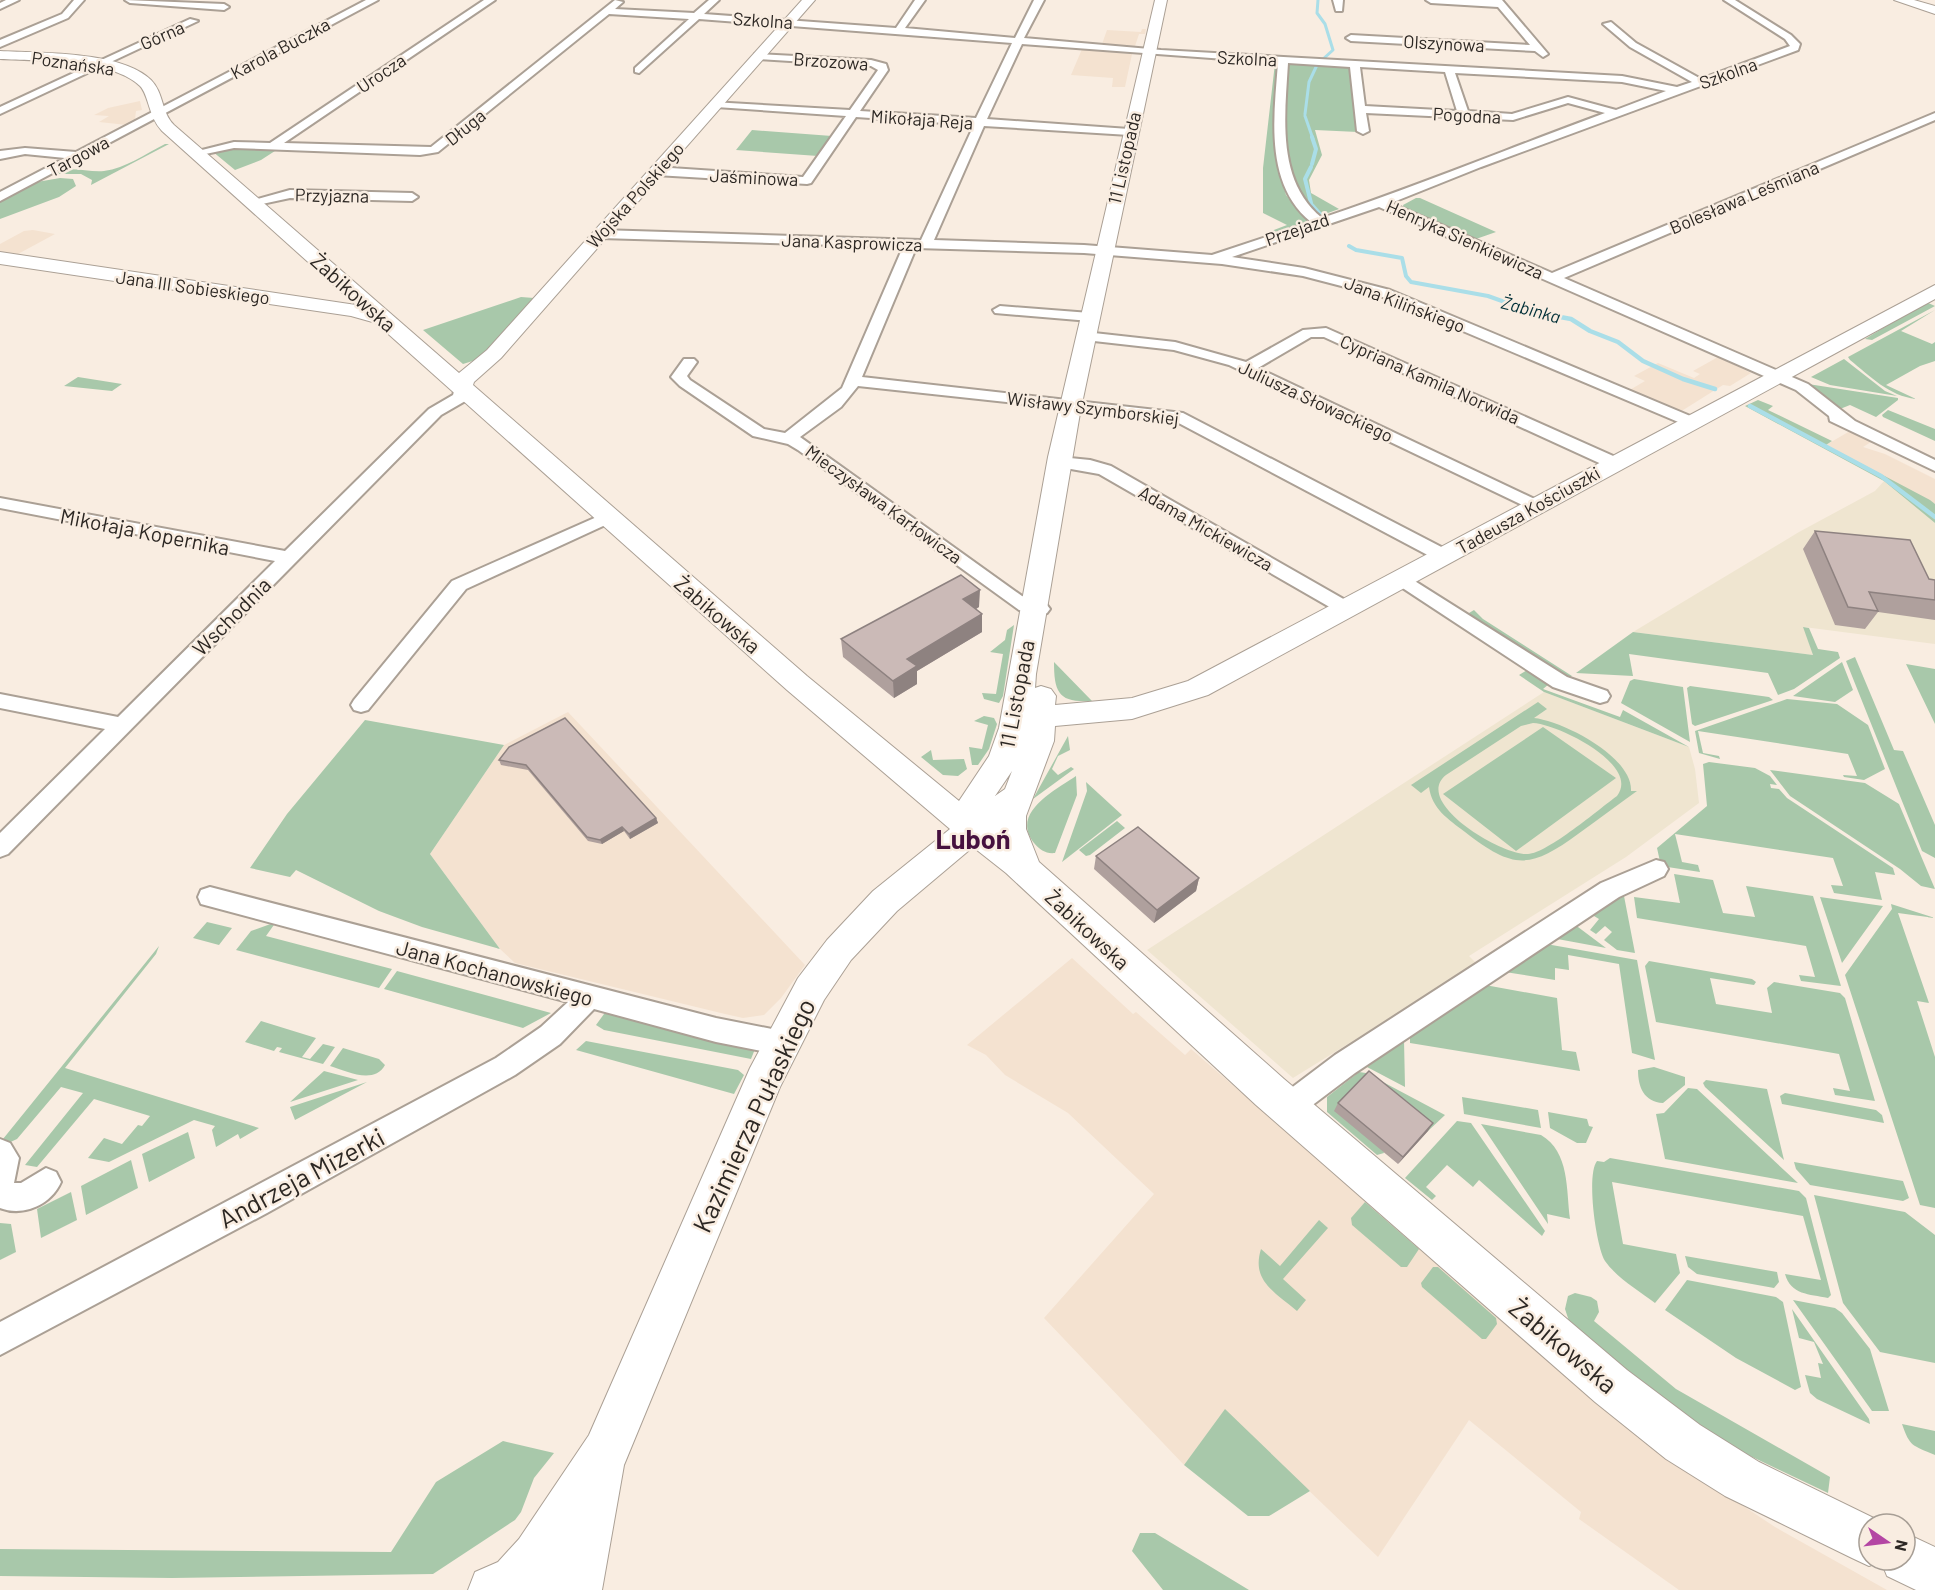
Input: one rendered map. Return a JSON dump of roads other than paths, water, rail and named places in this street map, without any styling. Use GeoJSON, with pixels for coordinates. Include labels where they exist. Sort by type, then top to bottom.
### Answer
{"type":"FeatureCollection","features":[{"type":"Feature","properties":{"kind":"street"},"geometry":{"type":"LineString","coordinates":[[0,6],[14,0]]}},
{"type":"Feature","properties":{"kind":"street"},"geometry":{"type":"LineString","coordinates":[[0,44],[65,16],[79,0]]}},
{"type":"Feature","properties":{"kind":"street"},"geometry":{"type":"LineString","coordinates":[[130,0],[224,8]]}},
{"type":"Feature","properties":{"kind":"street","name":"Karola Buczka"},"geometry":{"type":"LineString","coordinates":[[154,106],[188,96],[373,0]]}},
{"type":"Feature","properties":{"kind":"street","name":"Urocza"},"geometry":{"type":"LineString","coordinates":[[273,146],[490,0]]}},
{"type":"Feature","properties":{"kind":"street","name":"Długa"},"geometry":{"type":"LineString","coordinates":[[196,153],[231,145],[420,152],[434,150],[621,0]]}},
{"type":"Feature","properties":{"kind":"street"},"geometry":{"type":"LineString","coordinates":[[639,70],[714,0]]}},
{"type":"Feature","properties":{"kind":"street","name":"Wojska Polskiego"},"geometry":{"type":"LineString","coordinates":[[462,388],[463,380],[494,354],[600,234],[663,171],[716,104],[765,56],[790,21],[809,0]]}},
{"type":"Feature","properties":{"kind":"street"},"geometry":{"type":"LineString","coordinates":[[899,30],[920,0]]}},
{"type":"Feature","properties":{"kind":"street"},"geometry":{"type":"LineString","coordinates":[[925,245],[1039,0]]}},
{"type":"Feature","properties":{"kind":"street","name":"11 Listopada"},"geometry":{"type":"LineString","coordinates":[[1025,871],[1010,829],[1010,816],[1039,741],[1029,715],[1036,601],[1071,404],[1129,132],[1161,0]]}},
{"type":"Feature","properties":{"kind":"street"},"geometry":{"type":"LineString","coordinates":[[1431,0],[1498,2],[1562,76]]}},
{"type":"Feature","properties":{"kind":"street","name":"Szkolna"},"geometry":{"type":"LineString","coordinates":[[607,11],[790,21],[1148,52],[1449,70],[1548,84],[1562,76],[1627,80],[1680,91],[1781,54],[1796,46],[1784,34],[1728,0]]}},
{"type":"Feature","properties":{"kind":"street"},"geometry":{"type":"LineString","coordinates":[[1899,0],[1935,10]]}},
{"type":"Feature","properties":{"kind":"street","name":"Górna"},"geometry":{"type":"LineString","coordinates":[[0,111],[193,21]]}},
{"type":"Feature","properties":{"kind":"street"},"geometry":{"type":"LineString","coordinates":[[1608,24],[1633,45],[1701,83]]}},
{"type":"Feature","properties":{"kind":"street","name":"Olszynowa"},"geometry":{"type":"LineString","coordinates":[[1351,38],[1538,48]]}},
{"type":"Feature","properties":{"kind":"street","name":"Poznańska"},"geometry":{"type":"LineString","coordinates":[[0,55],[98,64],[125,71],[142,79],[149,86],[154,106]]}},
{"type":"Feature","properties":{"kind":"street","name":"Brzozowa"},"geometry":{"type":"LineString","coordinates":[[765,56],[871,63],[882,66],[883,70],[854,114]]}},
{"type":"Feature","properties":{"kind":"street"},"geometry":{"type":"LineString","coordinates":[[1283,60],[1281,155],[1293,194],[1304,211],[1319,222]]}},
{"type":"Feature","properties":{"kind":"street"},"geometry":{"type":"LineString","coordinates":[[1355,64],[1363,131]]}},
{"type":"Feature","properties":{"kind":"street"},"geometry":{"type":"LineString","coordinates":[[1449,70],[1463,114]]}},
{"type":"Feature","properties":{"kind":"street"},"geometry":{"type":"LineString","coordinates":[[1548,84],[1571,100],[1620,114]]}},
{"type":"Feature","properties":{"kind":"street","name":"Henryka Sienkiewicza"},"geometry":{"type":"LineString","coordinates":[[1379,201],[1680,91]]}},
{"type":"Feature","properties":{"kind":"street","name":"Pogodna"},"geometry":{"type":"LineString","coordinates":[[1360,109],[1516,117],[1571,100]]}},
{"type":"Feature","properties":{"kind":"street","name":"Mikołaja Reja"},"geometry":{"type":"LineString","coordinates":[[716,104],[1129,132]]}},
{"type":"Feature","properties":{"kind":"street","name":"Żabikowska"},"geometry":{"type":"LineString","coordinates":[[154,106],[163,124],[608,517],[926,793],[1025,871],[1122,961],[1288,1107],[1656,1422],[1742,1479],[1857,1535]]}},
{"type":"Feature","properties":{"kind":"street","name":"Targowa"},"geometry":{"type":"LineString","coordinates":[[0,197],[79,156],[154,106]]}},
{"type":"Feature","properties":{"kind":"street","name":"Jaśminowa"},"geometry":{"type":"LineString","coordinates":[[663,171],[807,180],[854,114]]}},
{"type":"Feature","properties":{"kind":"street","name":"Bolesława Leśmiana"},"geometry":{"type":"LineString","coordinates":[[1552,278],[1934,118]]}},
{"type":"Feature","properties":{"kind":"street"},"geometry":{"type":"LineString","coordinates":[[0,154],[20,151],[79,156]]}},
{"type":"Feature","properties":{"kind":"street","name":"Przyjazna"},"geometry":{"type":"LineString","coordinates":[[253,202],[290,194],[412,197]]}},
{"type":"Feature","properties":{"kind":"street","name":"Przejazd"},"geometry":{"type":"LineString","coordinates":[[1216,260],[1223,254],[1379,201]]}},
{"type":"Feature","properties":{"kind":"street","name":"Henryka Sienkiewicza"},"geometry":{"type":"LineString","coordinates":[[1379,201],[1552,278],[1768,379],[1849,424],[1935,466]]}},
{"type":"Feature","properties":{"kind":"street","name":"Jana Kasprowicza"},"geometry":{"type":"LineString","coordinates":[[600,234],[1104,250]]}},
{"type":"Feature","properties":{"kind":"street"},"geometry":{"type":"LineString","coordinates":[[788,439],[799,428],[834,406],[853,381],[857,364],[911,244]]}},
{"type":"Feature","properties":{"kind":"street","name":"Jana Kilińskiego"},"geometry":{"type":"LineString","coordinates":[[1104,250],[1216,260],[1304,272],[1377,290],[1689,421]]}},
{"type":"Feature","properties":{"kind":"street","name":"Jana III Sobieskiego"},"geometry":{"type":"LineString","coordinates":[[0,258],[332,307],[367,313],[385,320]]}},
{"type":"Feature","properties":{"kind":"street"},"geometry":{"type":"LineString","coordinates":[[332,307],[349,288]]}},
{"type":"Feature","properties":{"kind":"street","name":"Tadeusza Kościuszki"},"geometry":{"type":"LineString","coordinates":[[1022,785],[1042,765],[1069,727],[1113,712],[1155,704],[1192,691],[1347,609],[1689,421],[1933,293]]}},
{"type":"Feature","properties":{"kind":"street"},"geometry":{"type":"LineString","coordinates":[[1000,309],[1088,326]]}},
{"type":"Feature","properties":{"kind":"street","name":"Juliusza Słowackiego"},"geometry":{"type":"LineString","coordinates":[[1088,326],[1213,354],[1248,367],[1534,506]]}},
{"type":"Feature","properties":{"kind":"street","name":"Cypriana Kamila Norwida"},"geometry":{"type":"LineString","coordinates":[[1248,367],[1308,333],[1326,332],[1614,463]]}},
{"type":"Feature","properties":{"kind":"street","name":"Mieczysława Karłowicza"},"geometry":{"type":"LineString","coordinates":[[689,362],[680,374],[681,380],[759,433],[788,439],[804,446],[1016,600],[1036,601]]}},
{"type":"Feature","properties":{"kind":"street","name":"Wisławy Szymborskiej"},"geometry":{"type":"LineString","coordinates":[[853,381],[1182,418],[1443,556]]}},
{"type":"Feature","properties":{"kind":"street","name":"Wschodnia"},"geometry":{"type":"LineString","coordinates":[[0,848],[435,412],[461,397],[462,388]]}},
{"type":"Feature","properties":{"kind":"street","name":"Adama Mickiewicza"},"geometry":{"type":"LineString","coordinates":[[1060,462],[1090,465],[1105,470],[1347,609]]}},
{"type":"Feature","properties":{"kind":"street","name":"Mikołaja Kopernika"},"geometry":{"type":"LineString","coordinates":[[0,503],[289,558]]}},
{"type":"Feature","properties":{"kind":"street"},"geometry":{"type":"LineString","coordinates":[[361,705],[459,585],[474,576],[608,517]]}},
{"type":"Feature","properties":{"kind":"street"},"geometry":{"type":"LineString","coordinates":[[1402,579],[1560,682],[1600,696]]}},
{"type":"Feature","properties":{"kind":"street"},"geometry":{"type":"LineString","coordinates":[[0,701],[122,725]]}},
{"type":"Feature","properties":{"kind":"street","name":"Tadeusza Kościuszki"},"geometry":{"type":"LineString","coordinates":[[1029,715],[1113,712]]}},
{"type":"Feature","properties":{"kind":"street","name":"11 Listopada"},"geometry":{"type":"LineString","coordinates":[[973,829],[970,815],[1029,715]]}},
{"type":"Feature","properties":{"kind":"street","name":"Kazimierza Pułaskiego"},"geometry":{"type":"LineString","coordinates":[[523,1587],[537,1557],[606,1452],[782,1043],[812,989],[851,936],[898,889],[973,829],[1022,785]]}},
{"type":"Feature","properties":{"kind":"street"},"geometry":{"type":"LineString","coordinates":[[926,793],[958,800],[980,795]]}},
{"type":"Feature","properties":{"kind":"street"},"geometry":{"type":"LineString","coordinates":[[1288,1107],[1345,1064],[1610,890],[1656,869]]}},
{"type":"Feature","properties":{"kind":"street","name":"Jana Kochanowskiego"},"geometry":{"type":"LineString","coordinates":[[210,897],[716,1030],[782,1043]]}},
{"type":"Feature","properties":{"kind":"street","name":"Andrzeja Mizerki"},"geometry":{"type":"LineString","coordinates":[[0,1339],[370,1140],[517,1058],[564,1024],[589,997]]}},
{"type":"Feature","properties":{"kind":"street"},"geometry":{"type":"LineString","coordinates":[[0,1153],[5,1163],[0,1179]]}},
{"type":"Feature","properties":{"kind":"street"},"geometry":{"type":"LineString","coordinates":[[0,1190],[6,1196],[17,1199],[31,1194],[46,1182]]}},
{"type":"Feature","properties":{"kind":"street","name":"Kazimierza Pułaskiego"},"geometry":{"type":"LineString","coordinates":[[577,1590],[606,1452]]}},
{"type":"Feature","properties":{"kind":"street"},"geometry":{"type":"LineString","coordinates":[[1917,1564],[1935,1573]]}},
{"type":"Feature","properties":{"kind":"waterway","name":"Żabinka"},"geometry":{"type":"LineString","coordinates":[[1318,0],[1317,13],[1325,24],[1333,50],[1322,60]]}},
{"type":"Feature","properties":{"kind":"waterway","name":"Żabinka"},"geometry":{"type":"LineString","coordinates":[[1305,114],[1309,82],[1317,65]]}},
{"type":"Feature","properties":{"kind":"waterway","name":"Żabinka"},"geometry":{"type":"LineString","coordinates":[[1305,116],[1313,139]]}},
{"type":"Feature","properties":{"kind":"waterway","name":"Żabinka"},"geometry":{"type":"LineString","coordinates":[[1312,137],[1316,149],[1312,164]]}},
{"type":"Feature","properties":{"kind":"waterway","name":"Żabinka"},"geometry":{"type":"LineString","coordinates":[[1311,167],[1305,179],[1311,203]]}},
{"type":"Feature","properties":{"kind":"waterway","name":"Żabinka"},"geometry":{"type":"LineString","coordinates":[[1312,205],[1320,214]]}},
{"type":"Feature","properties":{"kind":"waterway","name":"Żabinka"},"geometry":{"type":"LineString","coordinates":[[1349,246],[1356,250],[1402,258],[1406,276],[1411,282],[1488,296],[1531,312]]}},
{"type":"Feature","properties":{"kind":"waterway","name":"Żabinka"},"geometry":{"type":"LineString","coordinates":[[1531,312],[1571,319],[1590,331],[1618,342],[1643,361],[1683,379],[1715,389]]}},
{"type":"Feature","properties":{"kind":"waterway","name":"Żabinka"},"geometry":{"type":"LineString","coordinates":[[1531,312],[1535,313]]}},
{"type":"Feature","properties":{"kind":"waterway","name":"Żabinka"},"geometry":{"type":"LineString","coordinates":[[1750,406],[1881,476],[1935,517]]}},
{"type":"Feature","properties":{"kind":"district","name":"Luboń"},"geometry":{"type":"Point","coordinates":[973,838]}}]}
